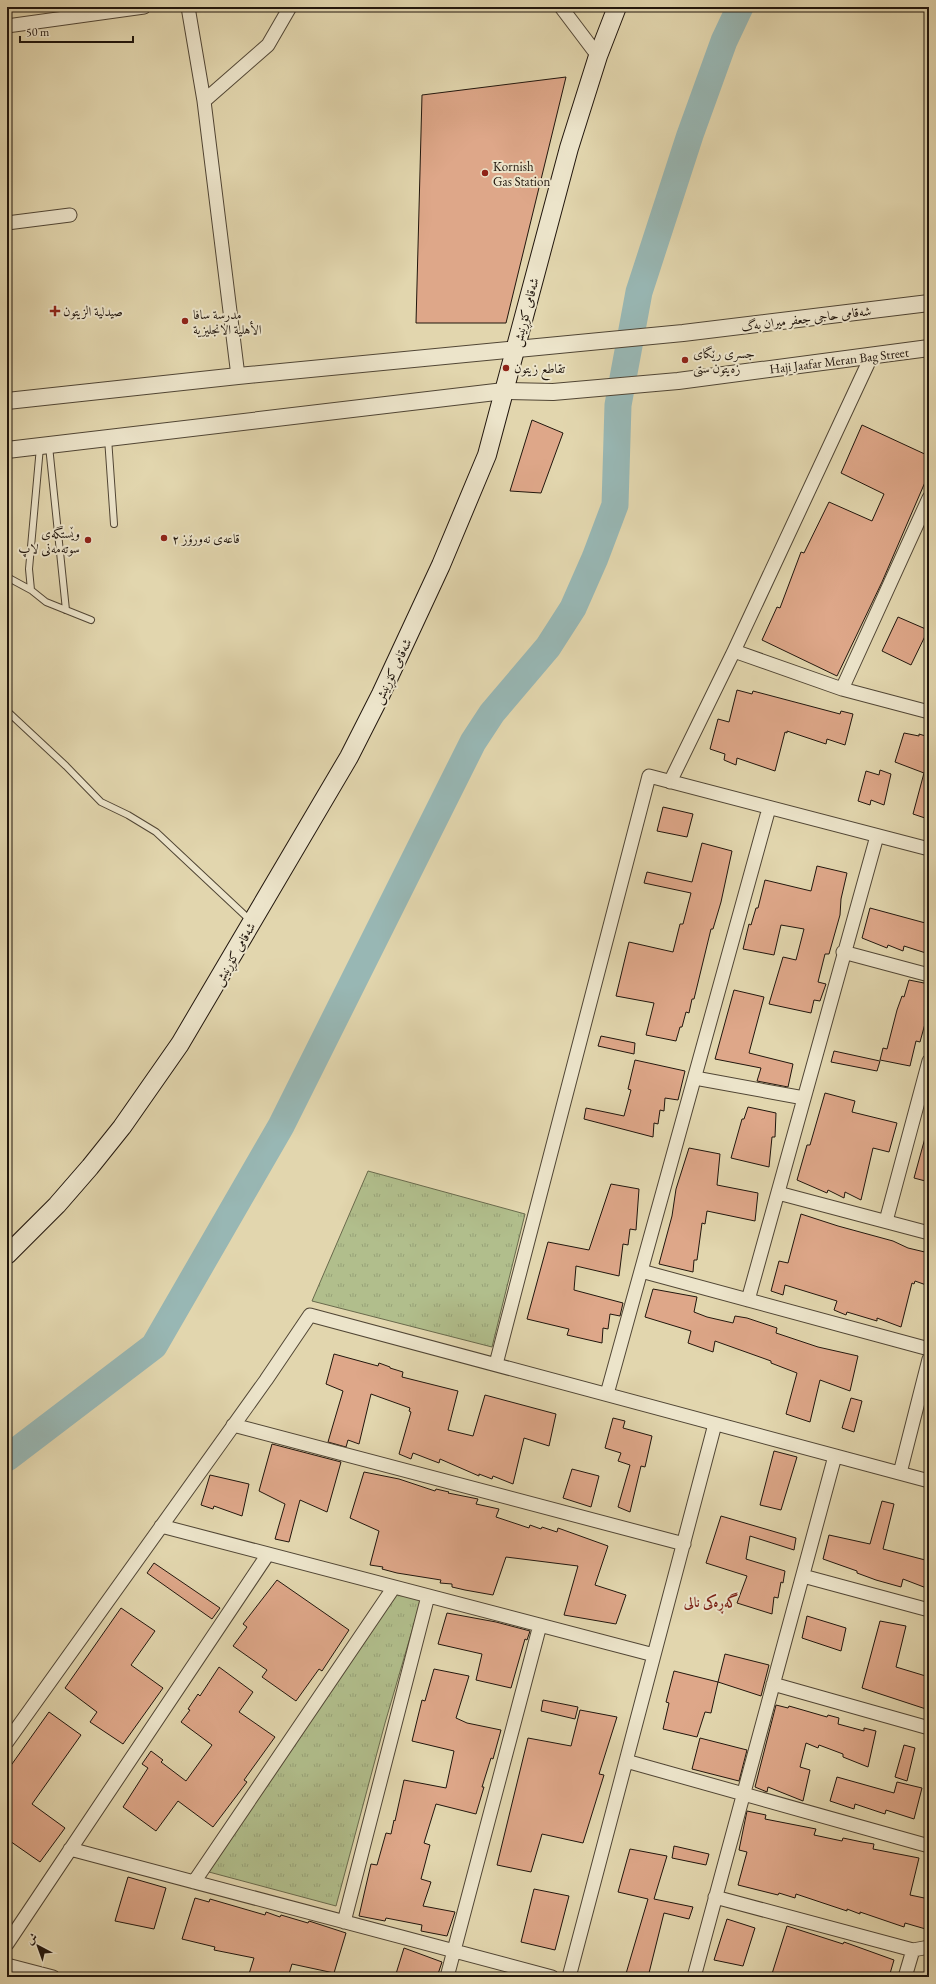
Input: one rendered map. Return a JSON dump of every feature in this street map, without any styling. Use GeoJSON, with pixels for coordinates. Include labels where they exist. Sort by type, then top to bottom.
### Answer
{"type":"FeatureCollection","features":[{"type":"Feature","properties":{"kind":"main road","name":"شەقامی کۆڕنیش"},"geometry":{"type":"LineString","coordinates":[[7,1255],[57,1205],[122,1127],[180,1044],[253,922],[348,757],[412,629],[481,470],[494,433],[569,148],[598,56],[617,7]]}},
{"type":"Feature","properties":{"kind":"street"},"geometry":{"type":"LineString","coordinates":[[7,26],[75,12],[144,7]]}},
{"type":"Feature","properties":{"kind":"street"},"geometry":{"type":"LineString","coordinates":[[188,7],[204,101],[238,376]]}},
{"type":"Feature","properties":{"kind":"street"},"geometry":{"type":"LineString","coordinates":[[204,101],[268,45],[290,7]]}},
{"type":"Feature","properties":{"kind":"street"},"geometry":{"type":"LineString","coordinates":[[561,7],[598,56]]}},
{"type":"Feature","properties":{"kind":"street"},"geometry":{"type":"LineString","coordinates":[[7,223],[70,215]]}},
{"type":"Feature","properties":{"kind":"street","name":"شەقامی حاجی جعفر میران بەگ"},"geometry":{"type":"LineString","coordinates":[[7,401],[238,376],[683,334],[929,303]]}},
{"type":"Feature","properties":{"kind":"street","name":"Haji Jaafar Meran Bag Street"},"geometry":{"type":"LineString","coordinates":[[7,450],[504,391],[553,392],[678,381],[871,357],[929,348]]}},
{"type":"Feature","properties":{"kind":"street"},"geometry":{"type":"LineString","coordinates":[[670,782],[734,651],[871,357]]}},
{"type":"Feature","properties":{"kind":"street"},"geometry":{"type":"LineString","coordinates":[[842,689],[929,498]]}},
{"type":"Feature","properties":{"kind":"street"},"geometry":{"type":"LineString","coordinates":[[734,651],[842,689],[929,712]]}},
{"type":"Feature","properties":{"kind":"street"},"geometry":{"type":"LineString","coordinates":[[496,1364],[649,776],[929,850]]}},
{"type":"Feature","properties":{"kind":"street"},"geometry":{"type":"LineString","coordinates":[[607,1394],[769,808]]}},
{"type":"Feature","properties":{"kind":"street"},"geometry":{"type":"LineString","coordinates":[[748,1300],[876,836]]}},
{"type":"Feature","properties":{"kind":"street"},"geometry":{"type":"LineString","coordinates":[[843,952],[929,974]]}},
{"type":"Feature","properties":{"kind":"street"},"geometry":{"type":"LineString","coordinates":[[886,1221],[925,1094],[929,1061]]}},
{"type":"Feature","properties":{"kind":"street"},"geometry":{"type":"LineString","coordinates":[[695,1078],[804,1098]]}},
{"type":"Feature","properties":{"kind":"street"},"geometry":{"type":"LineString","coordinates":[[778,1194],[929,1232]]}},
{"type":"Feature","properties":{"kind":"street"},"geometry":{"type":"LineString","coordinates":[[641,1271],[929,1350]]}},
{"type":"Feature","properties":{"kind":"street"},"geometry":{"type":"LineString","coordinates":[[7,1742],[266,1380],[310,1315],[929,1481]]}},
{"type":"Feature","properties":{"kind":"street"},"geometry":{"type":"LineString","coordinates":[[900,1474],[929,1359]]}},
{"type":"Feature","properties":{"kind":"street"},"geometry":{"type":"LineString","coordinates":[[569,1977],[715,1424]]}},
{"type":"Feature","properties":{"kind":"street"},"geometry":{"type":"LineString","coordinates":[[233,1425],[684,1544]]}},
{"type":"Feature","properties":{"kind":"street"},"geometry":{"type":"LineString","coordinates":[[694,1977],[835,1456]]}},
{"type":"Feature","properties":{"kind":"street"},"geometry":{"type":"LineString","coordinates":[[161,1526],[654,1655]]}},
{"type":"Feature","properties":{"kind":"street"},"geometry":{"type":"LineString","coordinates":[[7,1944],[268,1554]]}},
{"type":"Feature","properties":{"kind":"street"},"geometry":{"type":"LineString","coordinates":[[803,1576],[929,1610]]}},
{"type":"Feature","properties":{"kind":"street"},"geometry":{"type":"LineString","coordinates":[[194,1882],[394,1587]]}},
{"type":"Feature","properties":{"kind":"street"},"geometry":{"type":"LineString","coordinates":[[344,1922],[428,1596]]}},
{"type":"Feature","properties":{"kind":"street"},"geometry":{"type":"LineString","coordinates":[[447,1977],[540,1625]]}},
{"type":"Feature","properties":{"kind":"street"},"geometry":{"type":"LineString","coordinates":[[773,1684],[929,1728]]}},
{"type":"Feature","properties":{"kind":"street"},"geometry":{"type":"LineString","coordinates":[[626,1761],[929,1846]]}},
{"type":"Feature","properties":{"kind":"street"},"geometry":{"type":"LineString","coordinates":[[70,1849],[552,1977]]}},
{"type":"Feature","properties":{"kind":"street"},"geometry":{"type":"LineString","coordinates":[[715,1897],[913,1950],[929,1947]]}},
{"type":"Feature","properties":{"kind":"street"},"geometry":{"type":"LineString","coordinates":[[905,1977],[913,1950]]}},
{"type":"Feature","properties":{"kind":"street"},"geometry":{"type":"LineString","coordinates":[[7,1965],[52,1977]]}},
{"type":"Feature","properties":{"kind":"lane"},"geometry":{"type":"LineString","coordinates":[[108,438],[114,524]]}},
{"type":"Feature","properties":{"kind":"lane"},"geometry":{"type":"LineString","coordinates":[[31,590],[29,569],[44,445]]}},
{"type":"Feature","properties":{"kind":"lane"},"geometry":{"type":"LineString","coordinates":[[44,445],[66,610]]}},
{"type":"Feature","properties":{"kind":"lane"},"geometry":{"type":"LineString","coordinates":[[7,577],[31,590],[46,602],[91,620]]}},
{"type":"Feature","properties":{"kind":"lane"},"geometry":{"type":"LineString","coordinates":[[7,711],[66,766],[101,802],[156,832],[253,922]]}},
{"type":"Feature","properties":{"kind":"green space"},"geometry":{"type":"Polygon","coordinates":[[[368,1171],[525,1214],[492,1347],[312,1301],[368,1171]]]}},
{"type":"Feature","properties":{"kind":"green space"},"geometry":{"type":"Polygon","coordinates":[[[395,1592],[421,1600],[385,1723],[336,1906],[209,1872],[395,1592]]]}},
{"type":"Feature","properties":{"kind":"building"},"geometry":{"type":"Polygon","coordinates":[[[566,77],[506,323],[416,323],[422,95],[566,77]]]}},
{"type":"Feature","properties":{"kind":"building"},"geometry":{"type":"Polygon","coordinates":[[[532,420],[563,433],[541,493],[510,491],[532,420]]]}},
{"type":"Feature","properties":{"kind":"building"},"geometry":{"type":"Polygon","coordinates":[[[862,425],[929,456],[929,473],[882,582],[837,676],[762,640],[777,607],[780,608],[801,552],[804,553],[829,502],[872,521],[884,494],[841,473],[862,425]]]}},
{"type":"Feature","properties":{"kind":"building"},"geometry":{"type":"Polygon","coordinates":[[[898,617],[928,630],[911,665],[882,651],[898,617]]]}},
{"type":"Feature","properties":{"kind":"building"},"geometry":{"type":"Polygon","coordinates":[[[737,690],[752,694],[753,691],[840,714],[841,711],[853,714],[845,745],[827,739],[826,744],[787,731],[787,733],[785,732],[775,771],[737,758],[736,765],[724,760],[725,754],[710,749],[718,719],[729,722],[737,690]]]}},
{"type":"Feature","properties":{"kind":"building"},"geometry":{"type":"Polygon","coordinates":[[[904,733],[919,736],[919,734],[929,737],[929,801],[925,818],[913,814],[924,773],[895,762],[904,733]]]}},
{"type":"Feature","properties":{"kind":"building"},"geometry":{"type":"Polygon","coordinates":[[[880,770],[891,774],[884,805],[871,800],[870,805],[858,801],[866,771],[879,775],[880,770]]]}},
{"type":"Feature","properties":{"kind":"building"},"geometry":{"type":"Polygon","coordinates":[[[663,807],[693,814],[687,837],[657,831],[663,807]]]}},
{"type":"Feature","properties":{"kind":"building"},"geometry":{"type":"Polygon","coordinates":[[[702,843],[732,851],[721,902],[713,929],[711,929],[694,999],[692,999],[689,1013],[686,1012],[676,1041],[646,1035],[654,1003],[616,996],[629,942],[673,952],[680,924],[683,924],[691,893],[644,883],[647,872],[692,882],[702,843]]]}},
{"type":"Feature","properties":{"kind":"building"},"geometry":{"type":"Polygon","coordinates":[[[817,866],[847,873],[841,899],[840,915],[829,954],[825,954],[818,982],[826,984],[820,1001],[814,1000],[811,1013],[769,1004],[783,957],[796,960],[804,929],[781,925],[774,955],[743,949],[749,924],[751,925],[756,908],[758,908],[765,880],[811,891],[817,866]]]}},
{"type":"Feature","properties":{"kind":"building"},"geometry":{"type":"Polygon","coordinates":[[[870,908],[929,924],[929,954],[904,946],[903,951],[888,945],[887,948],[862,938],[870,908]]]}},
{"type":"Feature","properties":{"kind":"building"},"geometry":{"type":"Polygon","coordinates":[[[909,980],[929,984],[929,1009],[920,1042],[916,1041],[910,1066],[880,1060],[883,1048],[887,1049],[897,1010],[902,996],[904,997],[909,980]]]}},
{"type":"Feature","properties":{"kind":"building"},"geometry":{"type":"Polygon","coordinates":[[[734,990],[764,997],[749,1053],[793,1064],[788,1087],[757,1081],[761,1068],[715,1059],[734,990]]]}},
{"type":"Feature","properties":{"kind":"building"},"geometry":{"type":"Polygon","coordinates":[[[601,1036],[635,1043],[634,1054],[598,1046],[601,1036]]]}},
{"type":"Feature","properties":{"kind":"building"},"geometry":{"type":"Polygon","coordinates":[[[834,1051],[880,1061],[877,1071],[831,1062],[834,1051]]]}},
{"type":"Feature","properties":{"kind":"building"},"geometry":{"type":"Polygon","coordinates":[[[635,1060],[685,1071],[678,1100],[665,1098],[664,1111],[660,1110],[658,1124],[654,1123],[653,1137],[584,1119],[586,1108],[624,1116],[631,1090],[628,1089],[635,1060]]]}},
{"type":"Feature","properties":{"kind":"building"},"geometry":{"type":"Polygon","coordinates":[[[825,1093],[855,1101],[852,1112],[897,1123],[889,1152],[873,1148],[861,1200],[845,1192],[844,1198],[828,1190],[827,1193],[797,1180],[807,1145],[810,1145],[825,1093]]]}},
{"type":"Feature","properties":{"kind":"building"},"geometry":{"type":"Polygon","coordinates":[[[748,1107],[776,1113],[775,1137],[772,1137],[769,1167],[731,1158],[742,1119],[744,1119],[748,1107]]]}},
{"type":"Feature","properties":{"kind":"building"},"geometry":{"type":"Polygon","coordinates":[[[925,1138],[929,1138],[929,1182],[914,1178],[925,1138]]]}},
{"type":"Feature","properties":{"kind":"building"},"geometry":{"type":"Polygon","coordinates":[[[689,1148],[720,1154],[717,1185],[758,1193],[755,1221],[707,1211],[705,1224],[702,1223],[697,1260],[694,1260],[693,1272],[659,1264],[672,1216],[676,1189],[689,1148]]]}},
{"type":"Feature","properties":{"kind":"building"},"geometry":{"type":"Polygon","coordinates":[[[611,1184],[639,1189],[636,1230],[630,1229],[628,1245],[623,1244],[619,1276],[576,1266],[574,1290],[623,1303],[620,1316],[610,1314],[608,1329],[603,1328],[602,1343],[567,1335],[569,1329],[527,1319],[548,1242],[589,1250],[611,1184]]]}},
{"type":"Feature","properties":{"kind":"building"},"geometry":{"type":"Polygon","coordinates":[[[801,1214],[893,1241],[908,1248],[929,1253],[929,1286],[915,1281],[914,1284],[912,1283],[901,1327],[877,1318],[877,1321],[847,1312],[846,1315],[834,1310],[837,1301],[785,1285],[783,1295],[771,1291],[779,1261],[788,1263],[801,1214]]]}},
{"type":"Feature","properties":{"kind":"building"},"geometry":{"type":"Polygon","coordinates":[[[653,1289],[697,1297],[694,1312],[707,1317],[733,1323],[735,1316],[747,1318],[777,1328],[776,1333],[818,1347],[858,1356],[850,1391],[820,1380],[810,1422],[786,1414],[797,1373],[771,1363],[771,1361],[715,1341],[713,1352],[688,1343],[691,1331],[645,1317],[653,1289]]]}},
{"type":"Feature","properties":{"kind":"building"},"geometry":{"type":"Polygon","coordinates":[[[334,1354],[378,1366],[379,1363],[403,1372],[402,1377],[458,1391],[448,1430],[473,1436],[485,1395],[556,1414],[549,1446],[524,1438],[513,1484],[493,1476],[492,1479],[479,1474],[479,1476],[440,1459],[439,1463],[413,1453],[411,1459],[399,1454],[411,1412],[409,1411],[410,1408],[371,1394],[359,1444],[348,1440],[346,1447],[328,1442],[343,1391],[326,1384],[334,1354]]]}},
{"type":"Feature","properties":{"kind":"building"},"geometry":{"type":"Polygon","coordinates":[[[851,1398],[862,1401],[854,1432],[842,1428],[851,1398]]]}},
{"type":"Feature","properties":{"kind":"building"},"geometry":{"type":"Polygon","coordinates":[[[613,1418],[625,1421],[623,1428],[652,1436],[645,1467],[641,1466],[630,1512],[618,1507],[630,1465],[618,1461],[621,1453],[605,1448],[613,1418]]]}},
{"type":"Feature","properties":{"kind":"building"},"geometry":{"type":"Polygon","coordinates":[[[272,1444],[341,1462],[327,1512],[300,1500],[289,1542],[275,1539],[285,1504],[259,1491],[272,1444]]]}},
{"type":"Feature","properties":{"kind":"building"},"geometry":{"type":"Polygon","coordinates":[[[774,1451],[797,1457],[781,1510],[760,1505],[774,1451]]]}},
{"type":"Feature","properties":{"kind":"building"},"geometry":{"type":"Polygon","coordinates":[[[572,1469],[599,1476],[591,1507],[563,1498],[572,1469]]]}},
{"type":"Feature","properties":{"kind":"building"},"geometry":{"type":"Polygon","coordinates":[[[364,1472],[399,1479],[435,1491],[436,1489],[478,1499],[476,1504],[499,1509],[496,1517],[529,1528],[530,1525],[557,1532],[558,1528],[608,1546],[595,1585],[626,1595],[616,1624],[564,1615],[578,1566],[506,1557],[493,1595],[452,1587],[452,1584],[440,1583],[441,1580],[397,1573],[382,1569],[383,1567],[370,1565],[379,1531],[350,1518],[364,1472]]]}},
{"type":"Feature","properties":{"kind":"building"},"geometry":{"type":"Polygon","coordinates":[[[210,1475],[249,1484],[242,1516],[214,1506],[213,1509],[201,1505],[210,1475]]]}},
{"type":"Feature","properties":{"kind":"building"},"geometry":{"type":"Polygon","coordinates":[[[882,1501],[894,1504],[883,1549],[929,1561],[929,1589],[903,1579],[901,1587],[876,1580],[857,1573],[857,1571],[823,1559],[829,1535],[870,1544],[882,1501]]]}},
{"type":"Feature","properties":{"kind":"building"},"geometry":{"type":"Polygon","coordinates":[[[721,1516],[796,1538],[794,1550],[750,1536],[746,1559],[785,1571],[778,1598],[774,1597],[772,1614],[737,1603],[747,1576],[706,1563],[721,1516]]]}},
{"type":"Feature","properties":{"kind":"building"},"geometry":{"type":"Polygon","coordinates":[[[154,1563],[220,1608],[212,1619],[147,1573],[154,1563]]]}},
{"type":"Feature","properties":{"kind":"building"},"geometry":{"type":"Polygon","coordinates":[[[277,1580],[349,1630],[322,1671],[319,1669],[296,1701],[262,1677],[267,1670],[233,1646],[247,1627],[243,1624],[277,1580]]]}},
{"type":"Feature","properties":{"kind":"building"},"geometry":{"type":"Polygon","coordinates":[[[121,1608],[155,1631],[131,1665],[163,1688],[123,1744],[90,1722],[97,1712],[65,1688],[121,1608]]]}},
{"type":"Feature","properties":{"kind":"building"},"geometry":{"type":"Polygon","coordinates":[[[447,1613],[496,1622],[530,1631],[527,1640],[525,1639],[511,1688],[476,1680],[482,1654],[438,1644],[447,1613]]]}},
{"type":"Feature","properties":{"kind":"building"},"geometry":{"type":"Polygon","coordinates":[[[807,1616],[846,1628],[841,1651],[802,1638],[807,1616]]]}},
{"type":"Feature","properties":{"kind":"building"},"geometry":{"type":"Polygon","coordinates":[[[880,1621],[906,1626],[896,1667],[929,1677],[929,1710],[862,1688],[880,1621]]]}},
{"type":"Feature","properties":{"kind":"building"},"geometry":{"type":"Polygon","coordinates":[[[725,1654],[769,1665],[761,1696],[718,1682],[725,1654]]]}},
{"type":"Feature","properties":{"kind":"building"},"geometry":{"type":"Polygon","coordinates":[[[219,1667],[253,1692],[239,1712],[275,1737],[244,1780],[247,1782],[213,1827],[178,1801],[156,1831],[123,1807],[148,1768],[142,1764],[151,1751],[163,1760],[161,1762],[186,1781],[212,1745],[181,1722],[190,1710],[188,1709],[198,1694],[200,1696],[219,1667]]]}},
{"type":"Feature","properties":{"kind":"building"},"geometry":{"type":"Polygon","coordinates":[[[434,1669],[469,1676],[456,1718],[467,1723],[501,1730],[493,1759],[491,1758],[482,1787],[484,1787],[476,1814],[436,1804],[424,1843],[430,1845],[421,1879],[431,1882],[423,1906],[455,1912],[447,1936],[421,1931],[422,1925],[386,1918],[385,1921],[359,1916],[371,1864],[377,1865],[386,1833],[391,1834],[404,1780],[446,1788],[454,1751],[412,1741],[422,1700],[425,1701],[434,1669]]]}},
{"type":"Feature","properties":{"kind":"building"},"geometry":{"type":"Polygon","coordinates":[[[674,1671],[718,1682],[711,1713],[705,1712],[697,1737],[663,1729],[669,1703],[666,1702],[674,1671]]]}},
{"type":"Feature","properties":{"kind":"building"},"geometry":{"type":"Polygon","coordinates":[[[543,1700],[578,1707],[575,1719],[541,1711],[543,1700]]]}},
{"type":"Feature","properties":{"kind":"building"},"geometry":{"type":"Polygon","coordinates":[[[776,1705],[788,1708],[789,1706],[827,1717],[828,1715],[839,1718],[838,1724],[864,1731],[864,1728],[876,1731],[868,1767],[843,1757],[843,1754],[819,1745],[818,1748],[806,1743],[800,1767],[810,1770],[803,1801],[768,1787],[767,1792],[755,1787],[776,1705]]]}},
{"type":"Feature","properties":{"kind":"building"},"geometry":{"type":"Polygon","coordinates":[[[580,1710],[617,1717],[599,1774],[604,1775],[583,1843],[542,1834],[531,1872],[497,1865],[528,1738],[571,1746],[580,1710]]]}},
{"type":"Feature","properties":{"kind":"building"},"geometry":{"type":"Polygon","coordinates":[[[49,1712],[81,1735],[32,1804],[65,1828],[40,1862],[7,1839],[7,1771],[49,1712]]]}},
{"type":"Feature","properties":{"kind":"building"},"geometry":{"type":"Polygon","coordinates":[[[700,1738],[747,1750],[739,1781],[692,1769],[700,1738]]]}},
{"type":"Feature","properties":{"kind":"building"},"geometry":{"type":"Polygon","coordinates":[[[904,1745],[915,1748],[907,1781],[895,1777],[904,1745]]]}},
{"type":"Feature","properties":{"kind":"building"},"geometry":{"type":"Polygon","coordinates":[[[837,1777],[894,1793],[897,1782],[922,1788],[914,1819],[886,1810],[885,1814],[855,1804],[854,1809],[830,1801],[837,1777]]]}},
{"type":"Feature","properties":{"kind":"building"},"geometry":{"type":"Polygon","coordinates":[[[747,1811],[766,1815],[765,1819],[816,1829],[814,1835],[842,1841],[843,1838],[874,1844],[873,1849],[919,1858],[910,1895],[929,1899],[929,1930],[905,1923],[904,1927],[860,1912],[860,1914],[847,1909],[847,1911],[796,1894],[795,1898],[779,1893],[778,1895],[738,1885],[747,1852],[739,1850],[747,1811]]]}},
{"type":"Feature","properties":{"kind":"building"},"geometry":{"type":"Polygon","coordinates":[[[674,1846],[709,1854],[706,1865],[672,1858],[674,1846]]]}},
{"type":"Feature","properties":{"kind":"building"},"geometry":{"type":"Polygon","coordinates":[[[630,1849],[667,1856],[654,1899],[693,1907],[689,1919],[664,1913],[648,1977],[625,1977],[648,1899],[618,1892],[630,1849]]]}},
{"type":"Feature","properties":{"kind":"building"},"geometry":{"type":"Polygon","coordinates":[[[128,1877],[166,1888],[154,1929],[115,1921],[128,1877]]]}},
{"type":"Feature","properties":{"kind":"building"},"geometry":{"type":"Polygon","coordinates":[[[534,1889],[569,1896],[555,1950],[521,1942],[534,1889]]]}},
{"type":"Feature","properties":{"kind":"building"},"geometry":{"type":"Polygon","coordinates":[[[195,1898],[209,1902],[210,1899],[265,1915],[266,1912],[280,1917],[281,1915],[308,1923],[309,1921],[346,1933],[334,1973],[292,1964],[288,1977],[248,1977],[254,1958],[214,1950],[215,1947],[182,1939],[195,1898]]]}},
{"type":"Feature","properties":{"kind":"building"},"geometry":{"type":"Polygon","coordinates":[[[727,1919],[755,1928],[743,1966],[714,1960],[727,1919]]]}},
{"type":"Feature","properties":{"kind":"building"},"geometry":{"type":"Polygon","coordinates":[[[787,1926],[843,1944],[844,1942],[894,1960],[889,1977],[771,1977],[787,1926]]]}},
{"type":"Feature","properties":{"kind":"building"},"geometry":{"type":"Polygon","coordinates":[[[404,1948],[442,1962],[437,1977],[395,1977],[404,1948]]]}},
{"type":"Feature","properties":{"kind":"waterway"},"geometry":{"type":"LineString","coordinates":[[7,1458],[154,1346],[281,1126],[473,742],[492,713],[548,647],[573,608],[595,558],[615,505],[618,405],[639,292],[690,135],[724,41],[740,7]]}},
{"type":"Feature","properties":{"kind":"place","name":"Kornish Gas Station"},"geometry":{"type":"Point","coordinates":[485,173]}},
{"type":"Feature","properties":{"kind":"place","name":"صيدلية الزيتون"},"geometry":{"type":"Point","coordinates":[55,311]}},
{"type":"Feature","properties":{"kind":"place","name":"مدرسة سافا الأهلية الانجليزية"},"geometry":{"type":"Point","coordinates":[185,321]}},
{"type":"Feature","properties":{"kind":"place","name":"جسری رێگای زەیتون ستی"},"geometry":{"type":"Point","coordinates":[685,360]}},
{"type":"Feature","properties":{"kind":"place","name":"تقاطع زيتون"},"geometry":{"type":"Point","coordinates":[506,368]}},
{"type":"Feature","properties":{"kind":"place","name":"قاعەی نەورۆز ٢"},"geometry":{"type":"Point","coordinates":[164,538]}},
{"type":"Feature","properties":{"kind":"place","name":"وێستگەی سوتەمەنی لاپ"},"geometry":{"type":"Point","coordinates":[88,540]}},
{"type":"Feature","properties":{"kind":"district","name":"گەڕەکی نالی"},"geometry":{"type":"Point","coordinates":[711,1602]}}]}
